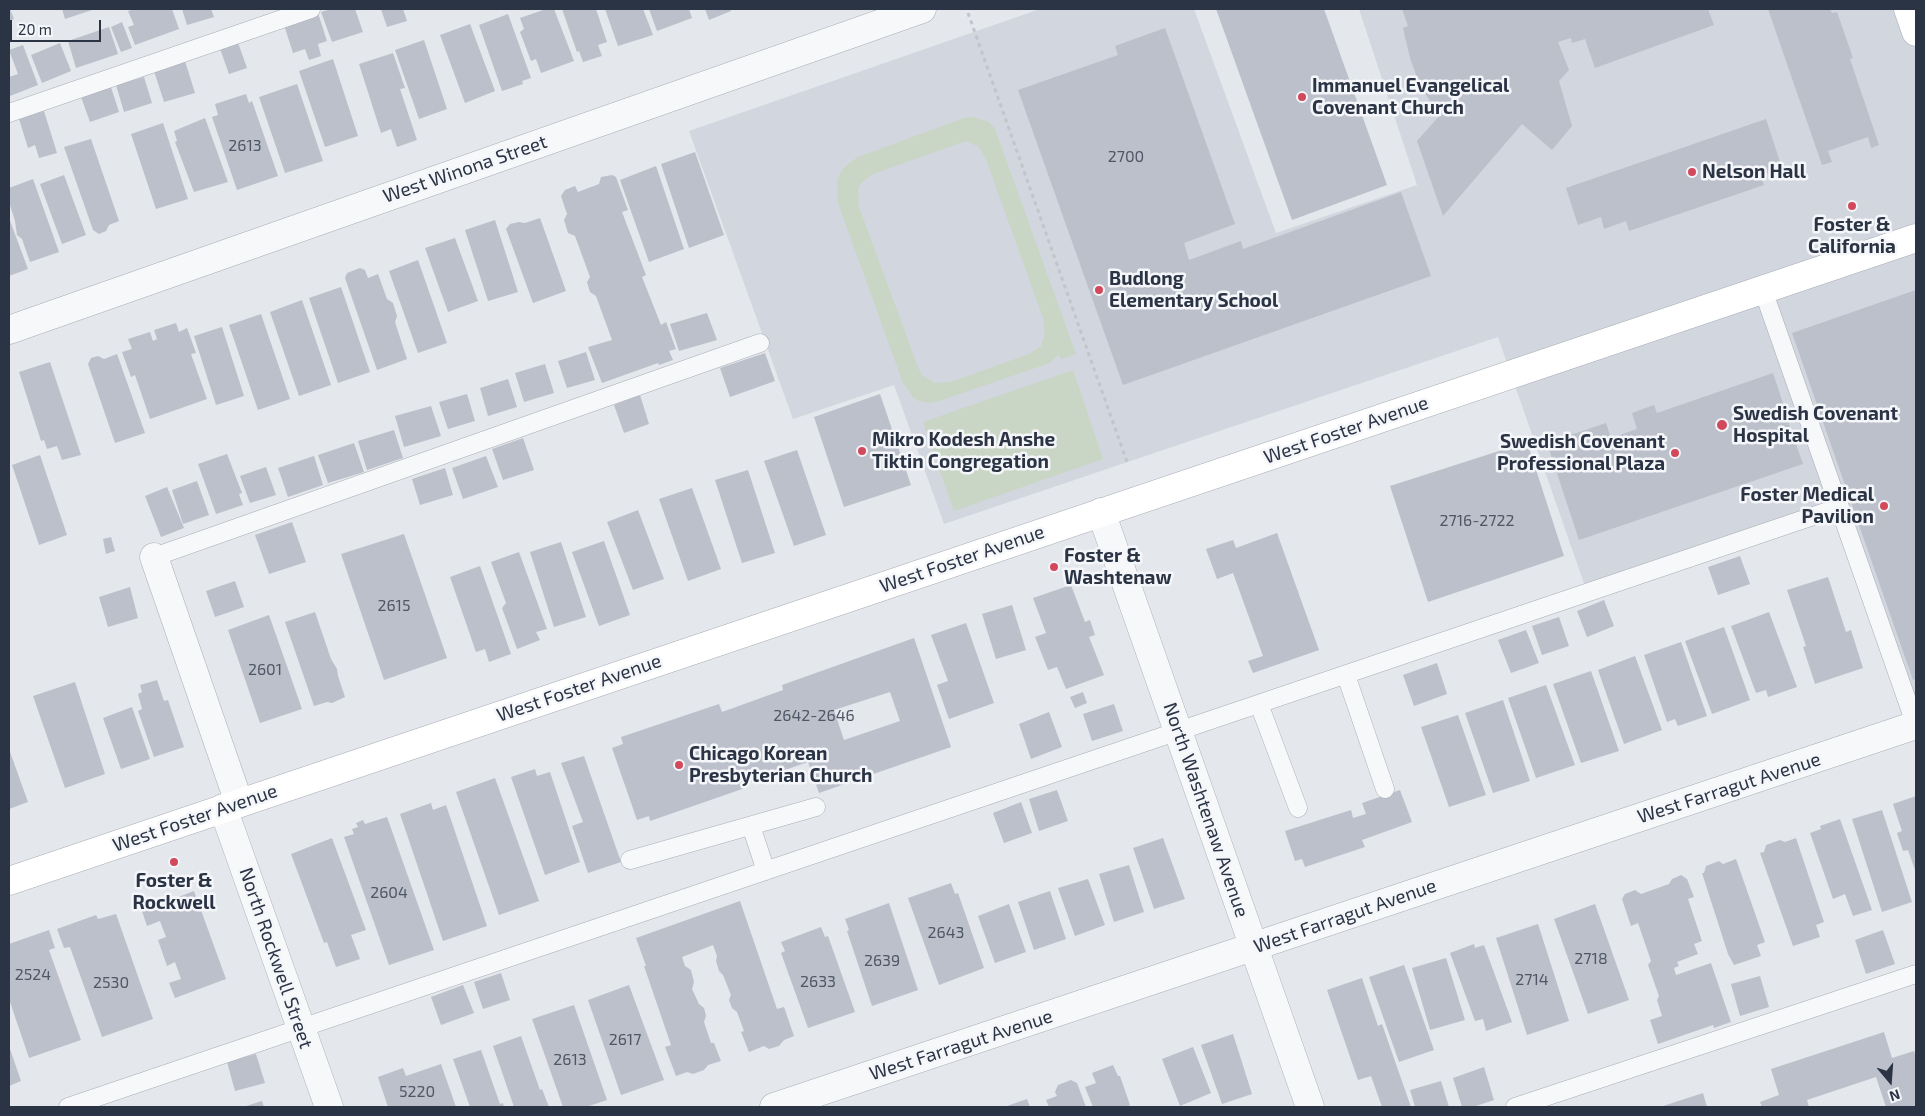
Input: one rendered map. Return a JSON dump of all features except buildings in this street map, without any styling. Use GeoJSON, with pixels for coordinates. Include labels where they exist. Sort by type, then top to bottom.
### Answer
{"type":"FeatureCollection","features":[{"type":"Feature","properties":{"kind":"main road"},"geometry":{"type":"LineString","coordinates":[[1908,9],[1916,32]]}},
{"type":"Feature","properties":{"kind":"main road","name":"West Foster Avenue"},"geometry":{"type":"LineString","coordinates":[[9,880],[1916,238]]}},
{"type":"Feature","properties":{"kind":"street","name":"West Winona Street"},"geometry":{"type":"LineString","coordinates":[[9,330],[917,10]]}},
{"type":"Feature","properties":{"kind":"street","name":"North Washtenaw Avenue"},"geometry":{"type":"LineString","coordinates":[[1101,512],[1310,1107]]}},
{"type":"Feature","properties":{"kind":"street","name":"North Rockwell Street"},"geometry":{"type":"LineString","coordinates":[[154,557],[301,1028],[329,1107]]}},
{"type":"Feature","properties":{"kind":"street","name":"West Farragut Avenue"},"geometry":{"type":"LineString","coordinates":[[774,1107],[1916,725]]}},
{"type":"Feature","properties":{"kind":"lane"},"geometry":{"type":"LineString","coordinates":[[9,113],[311,9]]}},
{"type":"Feature","properties":{"kind":"lane"},"geometry":{"type":"LineString","coordinates":[[1763,290],[1916,725]]}},
{"type":"Feature","properties":{"kind":"lane"},"geometry":{"type":"LineString","coordinates":[[154,557],[760,343]]}},
{"type":"Feature","properties":{"kind":"lane"},"geometry":{"type":"LineString","coordinates":[[68,1107],[1840,508]]}},
{"type":"Feature","properties":{"kind":"lane"},"geometry":{"type":"LineString","coordinates":[[1346,675],[1385,789]]}},
{"type":"Feature","properties":{"kind":"lane"},"geometry":{"type":"LineString","coordinates":[[1259,704],[1298,808]]}},
{"type":"Feature","properties":{"kind":"lane"},"geometry":{"type":"LineString","coordinates":[[630,860],[816,808]]}},
{"type":"Feature","properties":{"kind":"lane"},"geometry":{"type":"LineString","coordinates":[[751,826],[766,871]]}},
{"type":"Feature","properties":{"kind":"lane"},"geometry":{"type":"LineString","coordinates":[[1514,1107],[1916,974]]}},
{"type":"Feature","properties":{"kind":"path"},"geometry":{"type":"LineString","coordinates":[[968,13],[1128,462]]}},
{"type":"Feature","properties":{"kind":"shaded area"},"geometry":{"type":"Polygon","coordinates":[[[1040,9],[1194,9],[1276,233],[1417,185],[1359,9],[1916,9],[1916,711],[1841,503],[1586,589],[1498,337],[944,524],[894,385],[793,419],[689,131],[1040,9]]]}},
{"type":"Feature","properties":{"kind":"green space"},"geometry":{"type":"Polygon","coordinates":[[[973,117],[989,122],[995,129],[1076,354],[1061,359],[1058,354],[1050,363],[939,401],[928,403],[913,397],[903,383],[838,203],[837,182],[841,171],[858,157],[964,118],[973,117]],[[966,141],[873,174],[860,184],[858,191],[859,207],[918,367],[922,375],[935,383],[951,382],[1029,354],[1041,346],[1045,333],[1043,318],[987,162],[979,147],[966,141]]]}},
{"type":"Feature","properties":{"kind":"green space"},"geometry":{"type":"Polygon","coordinates":[[[1073,370],[1103,459],[954,511],[923,422],[1073,370]]]}},
{"type":"Feature","properties":{"kind":"place","name":"Immanuel Evangelical Covenant Church"},"geometry":{"type":"Point","coordinates":[1302,97]}},
{"type":"Feature","properties":{"kind":"place","name":"Nelson Hall"},"geometry":{"type":"Point","coordinates":[1692,172]}},
{"type":"Feature","properties":{"kind":"place","name":"Foster & California"},"geometry":{"type":"Point","coordinates":[1852,206]}},
{"type":"Feature","properties":{"kind":"place","name":"Budlong Elementary School"},"geometry":{"type":"Point","coordinates":[1099,290]}},
{"type":"Feature","properties":{"kind":"place","name":"Swedish Covenant Hospital"},"geometry":{"type":"Point","coordinates":[1722,425]}},
{"type":"Feature","properties":{"kind":"place","name":"Mikro Kodesh Anshe Tiktin Congregation"},"geometry":{"type":"Point","coordinates":[862,451]}},
{"type":"Feature","properties":{"kind":"place","name":"Swedish Covenant Professional Plaza"},"geometry":{"type":"Point","coordinates":[1675,453]}},
{"type":"Feature","properties":{"kind":"place","name":"Foster Medical Pavilion"},"geometry":{"type":"Point","coordinates":[1884,506]}},
{"type":"Feature","properties":{"kind":"place","name":"Foster & Washtenaw"},"geometry":{"type":"Point","coordinates":[1054,567]}},
{"type":"Feature","properties":{"kind":"place","name":"Chicago Korean Presbyterian Church"},"geometry":{"type":"Point","coordinates":[679,765]}},
{"type":"Feature","properties":{"kind":"place","name":"Foster & Rockwell"},"geometry":{"type":"Point","coordinates":[174,862]}}]}
